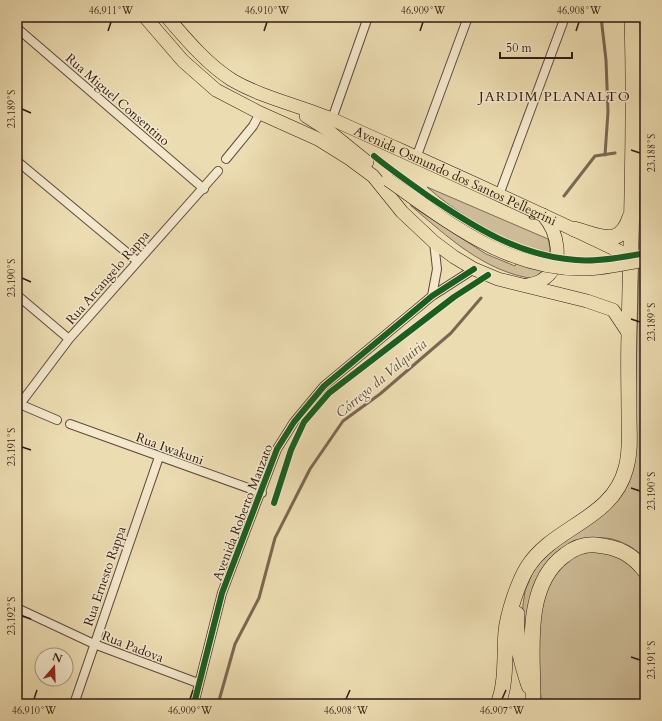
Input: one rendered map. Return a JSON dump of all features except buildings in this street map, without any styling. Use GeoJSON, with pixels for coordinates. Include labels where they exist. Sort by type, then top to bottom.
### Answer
{"type":"FeatureCollection","features":[{"type":"Feature","properties":{"kind":"highway"},"geometry":{"type":"LineString","coordinates":[[498,704],[502,691],[507,629],[518,589],[527,568],[551,542],[607,503],[621,483],[629,452],[629,334],[638,258],[632,210],[634,82],[632,17]]}},
{"type":"Feature","properties":{"kind":"highway"},"geometry":{"type":"LineString","coordinates":[[574,230],[605,237],[615,237],[622,234],[627,226],[632,210]]}},
{"type":"Feature","properties":{"kind":"highway"},"geometry":{"type":"LineString","coordinates":[[534,701],[532,651],[535,611],[542,585],[551,567],[569,552],[580,547],[592,545],[614,547],[631,556],[645,571]]}},
{"type":"Feature","properties":{"kind":"highway"},"geometry":{"type":"LineString","coordinates":[[518,589],[516,628],[520,661],[534,701]]}},
{"type":"Feature","properties":{"kind":"main road","name":"Avenida Osmundo dos Santos Pellegrini"},"geometry":{"type":"LineString","coordinates":[[145,17],[183,61],[216,90],[260,114],[318,139],[388,180]]}},
{"type":"Feature","properties":{"kind":"main road","name":"Avenida Osmundo dos Santos Pellegrini"},"geometry":{"type":"LineString","coordinates":[[167,17],[195,48],[232,79],[277,99],[332,119],[638,258]]}},
{"type":"Feature","properties":{"kind":"main road","name":"Avenida Osmundo dos Santos Pellegrini"},"geometry":{"type":"LineString","coordinates":[[277,99],[325,128],[388,180]]}},
{"type":"Feature","properties":{"kind":"main road","name":"Avenida Osmundo dos Santos Pellegrini"},"geometry":{"type":"LineString","coordinates":[[350,159],[373,176],[402,212],[434,242],[474,269],[498,279],[527,285],[613,310],[629,334]]}},
{"type":"Feature","properties":{"kind":"main road"},"geometry":{"type":"LineString","coordinates":[[388,180],[451,224],[482,243],[526,262],[568,269],[588,269],[638,258]]}},
{"type":"Feature","properties":{"kind":"main road"},"geometry":{"type":"LineString","coordinates":[[527,285],[542,280],[550,273],[557,258],[555,233],[543,215]]}},
{"type":"Feature","properties":{"kind":"street"},"geometry":{"type":"LineString","coordinates":[[332,119],[368,17]]}},
{"type":"Feature","properties":{"kind":"street"},"geometry":{"type":"LineString","coordinates":[[416,158],[468,17]]}},
{"type":"Feature","properties":{"kind":"street"},"geometry":{"type":"LineString","coordinates":[[499,195],[565,17]]}},
{"type":"Feature","properties":{"kind":"street","name":"Rua Miguel Consentino"},"geometry":{"type":"LineString","coordinates":[[17,28],[204,189]]}},
{"type":"Feature","properties":{"kind":"street"},"geometry":{"type":"LineString","coordinates":[[226,159],[253,126],[260,114]]}},
{"type":"Feature","properties":{"kind":"street"},"geometry":{"type":"LineString","coordinates":[[17,161],[136,261]]}},
{"type":"Feature","properties":{"kind":"street","name":"Rua Arcangelo Rappa"},"geometry":{"type":"LineString","coordinates":[[18,403],[69,339],[136,261],[204,189],[218,171]]}},
{"type":"Feature","properties":{"kind":"street"},"geometry":{"type":"LineString","coordinates":[[432,296],[437,269],[434,242]]}},
{"type":"Feature","properties":{"kind":"street","name":"Avenida Roberto Manzato"},"geometry":{"type":"LineString","coordinates":[[194,704],[198,683],[222,593],[278,449],[294,422],[324,386],[432,296],[474,269]]}},
{"type":"Feature","properties":{"kind":"street"},"geometry":{"type":"LineString","coordinates":[[17,295],[69,339]]}},
{"type":"Feature","properties":{"kind":"street"},"geometry":{"type":"LineString","coordinates":[[18,403],[57,420]]}},
{"type":"Feature","properties":{"kind":"street","name":"Rua Iwakuni"},"geometry":{"type":"LineString","coordinates":[[70,424],[262,493]]}},
{"type":"Feature","properties":{"kind":"street","name":"Rua Ernesto Rappa"},"geometry":{"type":"LineString","coordinates":[[74,704],[159,457]]}},
{"type":"Feature","properties":{"kind":"street","name":"Rua Padova"},"geometry":{"type":"LineString","coordinates":[[17,608],[94,644],[198,683]]}},
{"type":"Feature","properties":{"kind":"shaded area"},"geometry":{"type":"Polygon","coordinates":[[[639,17],[645,17],[645,245],[638,246],[639,17]]]}},
{"type":"Feature","properties":{"kind":"shaded area"},"geometry":{"type":"Polygon","coordinates":[[[427,187],[548,239],[550,256],[546,266],[535,279],[499,269],[483,261],[453,241],[410,205],[486,254],[515,266],[524,246],[473,221],[449,205],[427,187]]]}},
{"type":"Feature","properties":{"kind":"shaded area"},"geometry":{"type":"Polygon","coordinates":[[[645,264],[645,558],[628,545],[607,538],[590,540],[558,552],[523,645],[521,621],[523,605],[525,591],[532,574],[539,563],[550,551],[595,519],[634,448],[639,266],[645,264]]]}},
{"type":"Feature","properties":{"kind":"shaded area"},"geometry":{"type":"Polygon","coordinates":[[[594,551],[615,554],[641,573],[645,581],[645,704],[542,704],[538,636],[543,599],[547,584],[554,571],[562,563],[578,555],[594,551]]]}},
{"type":"Feature","properties":{"kind":"waterway"},"geometry":{"type":"LineString","coordinates":[[601,17],[606,60],[608,112],[605,155]]}},
{"type":"Feature","properties":{"kind":"waterway","name":"Córrego da Valquiria"},"geometry":{"type":"LineString","coordinates":[[564,196],[595,156],[615,153]]}},
{"type":"Feature","properties":{"kind":"waterway","name":"Córrego da Valquiria"},"geometry":{"type":"LineString","coordinates":[[218,704],[235,644],[259,598],[275,538],[310,469],[343,421],[380,394],[451,333],[481,298]]}},
{"type":"Feature","properties":{"kind":"cycle path"},"geometry":{"type":"LineString","coordinates":[[374,156],[428,196],[463,219],[498,238],[535,253],[576,260],[610,259],[645,253]]}},
{"type":"Feature","properties":{"kind":"cycle path"},"geometry":{"type":"LineString","coordinates":[[194,704],[222,593],[277,449],[294,422],[324,386],[432,296],[474,269]]}},
{"type":"Feature","properties":{"kind":"cycle path"},"geometry":{"type":"LineString","coordinates":[[274,503],[291,450],[304,422],[329,393],[454,297],[488,275]]}},
{"type":"Feature","properties":{"kind":"district","name":"JARDIM PLANALTO"},"geometry":{"type":"Point","coordinates":[555,96]}}]}
